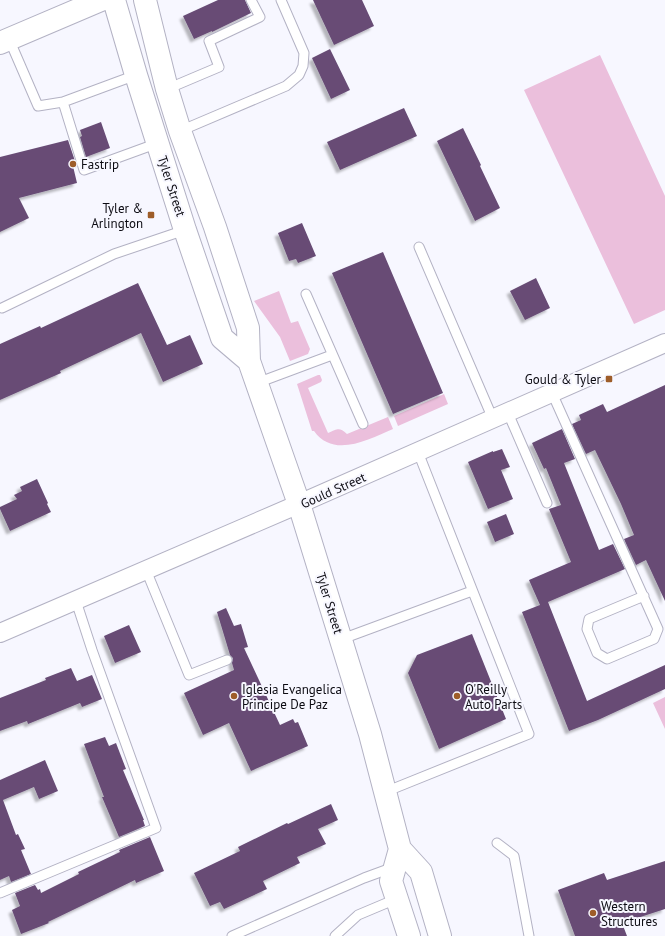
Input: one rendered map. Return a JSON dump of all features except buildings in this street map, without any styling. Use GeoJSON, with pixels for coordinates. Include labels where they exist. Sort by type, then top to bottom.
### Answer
{"type":"FeatureCollection","features":[{"type":"Feature","properties":{"kind":"main road"},"geometry":{"type":"LineString","coordinates":[[5,41],[101,0]]}},
{"type":"Feature","properties":{"kind":"main road","name":"Tyler Street"},"geometry":{"type":"LineString","coordinates":[[114,0],[185,230],[222,338],[249,361]]}},
{"type":"Feature","properties":{"kind":"main road","name":"Tyler Street"},"geometry":{"type":"LineString","coordinates":[[145,0],[167,89],[180,131],[215,227],[248,328],[249,361],[300,504],[370,734],[385,792],[398,858],[391,881],[409,936]]}},
{"type":"Feature","properties":{"kind":"main road","name":"Tyler Street"},"geometry":{"type":"LineString","coordinates":[[398,858],[421,872],[440,936]]}},
{"type":"Feature","properties":{"kind":"street","name":"Gould Street"},"geometry":{"type":"LineString","coordinates":[[0,633],[300,504],[665,344]]}},
{"type":"Feature","properties":{"kind":"lane"},"geometry":{"type":"LineString","coordinates":[[167,89],[219,67],[209,41],[260,17],[252,0]]}},
{"type":"Feature","properties":{"kind":"lane"},"geometry":{"type":"LineString","coordinates":[[180,131],[286,86],[299,75],[303,66],[304,53],[281,0]]}},
{"type":"Feature","properties":{"kind":"lane"},"geometry":{"type":"LineString","coordinates":[[5,41],[38,106],[63,102],[136,75]]}},
{"type":"Feature","properties":{"kind":"lane"},"geometry":{"type":"LineString","coordinates":[[63,102],[84,170],[158,143]]}},
{"type":"Feature","properties":{"kind":"lane"},"geometry":{"type":"LineString","coordinates":[[1,307],[114,254],[185,230]]}},
{"type":"Feature","properties":{"kind":"lane"},"geometry":{"type":"LineString","coordinates":[[419,247],[500,416],[546,503]]}},
{"type":"Feature","properties":{"kind":"lane"},"geometry":{"type":"LineString","coordinates":[[306,294],[363,424]]}},
{"type":"Feature","properties":{"kind":"lane"},"geometry":{"type":"LineString","coordinates":[[257,383],[332,355]]}},
{"type":"Feature","properties":{"kind":"lane"},"geometry":{"type":"LineString","coordinates":[[552,393],[644,596],[658,629],[654,639],[607,658],[597,653],[587,629],[589,620],[644,596]]}},
{"type":"Feature","properties":{"kind":"lane"},"geometry":{"type":"LineString","coordinates":[[385,792],[529,734],[418,452]]}},
{"type":"Feature","properties":{"kind":"lane"},"geometry":{"type":"LineString","coordinates":[[146,570],[189,675],[227,660]]}},
{"type":"Feature","properties":{"kind":"lane"},"geometry":{"type":"LineString","coordinates":[[342,640],[472,591]]}},
{"type":"Feature","properties":{"kind":"lane"},"geometry":{"type":"LineString","coordinates":[[0,893],[156,828],[95,658],[76,600]]}},
{"type":"Feature","properties":{"kind":"lane"},"geometry":{"type":"LineString","coordinates":[[497,843],[514,856],[529,936]]}},
{"type":"Feature","properties":{"kind":"lane"},"geometry":{"type":"LineString","coordinates":[[232,936],[364,878],[398,858]]}},
{"type":"Feature","properties":{"kind":"lane"},"geometry":{"type":"LineString","coordinates":[[335,936],[358,915],[397,899]]}},
{"type":"Feature","properties":{"kind":"shaded area"},"geometry":{"type":"Polygon","coordinates":[[[600,55],[665,196],[665,310],[634,324],[524,90],[600,55]]]}},
{"type":"Feature","properties":{"kind":"shaded area"},"geometry":{"type":"Polygon","coordinates":[[[279,291],[291,323],[298,321],[310,349],[308,354],[290,361],[280,337],[254,301],[279,291]]]}},
{"type":"Feature","properties":{"kind":"shaded area"},"geometry":{"type":"Polygon","coordinates":[[[320,375],[322,380],[321,382],[308,388],[328,433],[338,429],[347,434],[388,417],[393,429],[352,444],[331,444],[322,439],[314,431],[312,431],[297,384],[320,375]]]}},
{"type":"Feature","properties":{"kind":"shaded area"},"geometry":{"type":"Polygon","coordinates":[[[444,394],[448,404],[398,426],[394,416],[444,394]]]}},
{"type":"Feature","properties":{"kind":"shaded area"},"geometry":{"type":"Polygon","coordinates":[[[665,697],[665,729],[653,703],[665,697]]]}},
{"type":"Feature","properties":{"kind":"place","name":"Fastrip"},"geometry":{"type":"Point","coordinates":[73,164]}},
{"type":"Feature","properties":{"kind":"place","name":"Tyler & Arlington"},"geometry":{"type":"Point","coordinates":[151,215]}},
{"type":"Feature","properties":{"kind":"place","name":"Gould & Tyler"},"geometry":{"type":"Point","coordinates":[609,379]}},
{"type":"Feature","properties":{"kind":"place","name":"Iglesia Evangelica Principe De Paz"},"geometry":{"type":"Point","coordinates":[234,696]}},
{"type":"Feature","properties":{"kind":"place","name":"O'Reilly Auto Parts"},"geometry":{"type":"Point","coordinates":[457,696]}},
{"type":"Feature","properties":{"kind":"place","name":"Western Structures"},"geometry":{"type":"Point","coordinates":[593,913]}}]}
